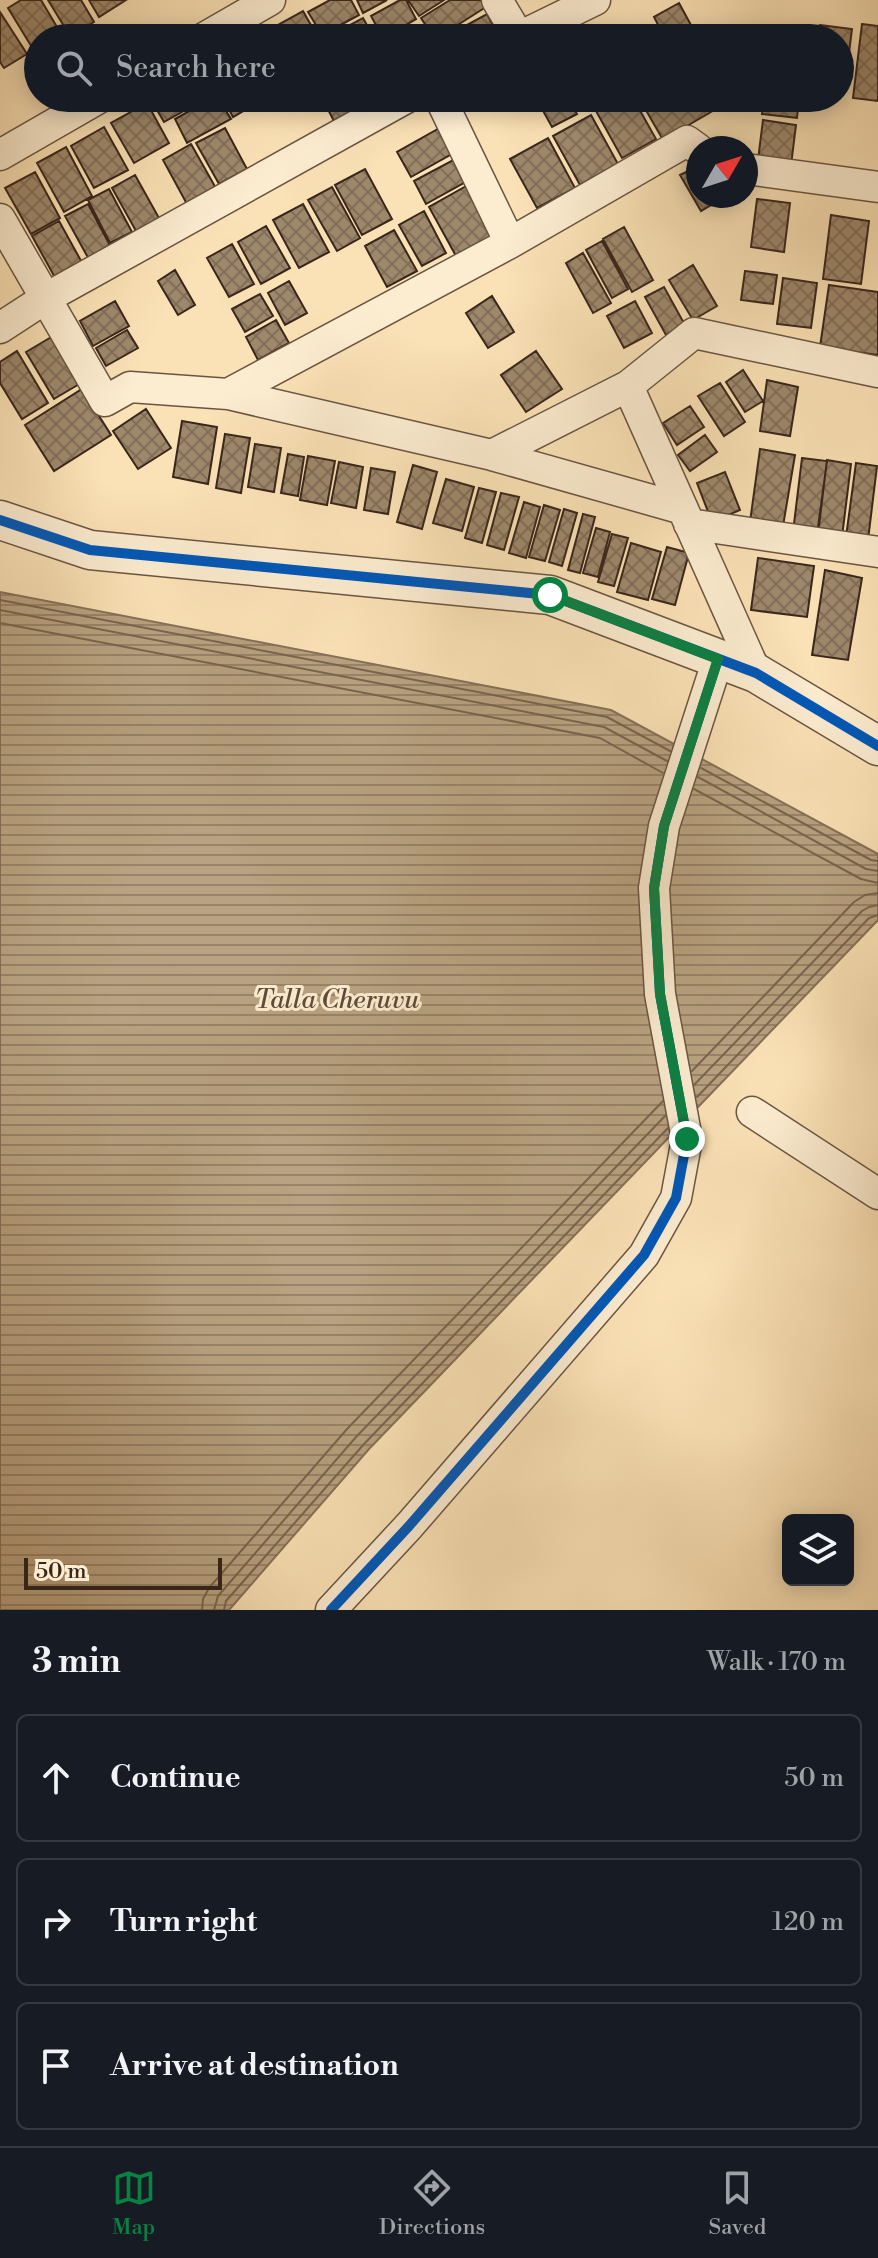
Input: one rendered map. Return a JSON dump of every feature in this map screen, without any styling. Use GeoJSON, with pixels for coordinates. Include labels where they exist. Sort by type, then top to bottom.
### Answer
{"type":"FeatureCollection","features":[{"type":"Feature","properties":{"kind":"street"},"geometry":{"type":"LineString","coordinates":[[228,24],[270,0]]}},
{"type":"Feature","properties":{"kind":"street"},"geometry":{"type":"LineString","coordinates":[[497,0],[511,24]]}},
{"type":"Feature","properties":{"kind":"street"},"geometry":{"type":"LineString","coordinates":[[545,24],[595,0]]}},
{"type":"Feature","properties":{"kind":"street"},"geometry":{"type":"LineString","coordinates":[[0,155],[75,112]]}},
{"type":"Feature","properties":{"kind":"street"},"geometry":{"type":"LineString","coordinates":[[0,328],[46,298],[381,112]]}},
{"type":"Feature","properties":{"kind":"street"},"geometry":{"type":"LineString","coordinates":[[447,112],[510,243]]}},
{"type":"Feature","properties":{"kind":"street"},"geometry":{"type":"LineString","coordinates":[[228,394],[510,243],[686,142]]}},
{"type":"Feature","properties":{"kind":"street"},"geometry":{"type":"LineString","coordinates":[[758,171],[878,187]]}},
{"type":"Feature","properties":{"kind":"street"},"geometry":{"type":"LineString","coordinates":[[0,219],[105,401],[130,387],[228,394],[492,455],[686,517],[878,552]]}},
{"type":"Feature","properties":{"kind":"street"},"geometry":{"type":"LineString","coordinates":[[492,455],[628,386],[694,333],[878,372]]}},
{"type":"Feature","properties":{"kind":"street"},"geometry":{"type":"LineString","coordinates":[[628,386],[756,673]]}},
{"type":"Feature","properties":{"kind":"street"},"geometry":{"type":"LineString","coordinates":[[0,520],[90,550],[550,595],[756,673],[878,746]]}},
{"type":"Feature","properties":{"kind":"street"},"geometry":{"type":"LineString","coordinates":[[331,1610],[409,1526],[644,1255],[676,1198],[687,1139],[660,994],[654,888],[664,826],[718,659]]}},
{"type":"Feature","properties":{"kind":"street"},"geometry":{"type":"LineString","coordinates":[[752,1112],[878,1194]]}},
{"type":"Feature","properties":{"kind":"water","name":"Talla Cheruvu"},"geometry":{"type":"Polygon","coordinates":[[[0,592],[611,710],[878,854],[878,920],[369,1449],[229,1610],[0,1610],[0,592]]]}},
{"type":"Feature","properties":{"kind":"building"},"geometry":{"type":"Polygon","coordinates":[[[21,0],[41,0],[55,24],[24,24],[24,34],[8,8],[21,0]]]}},
{"type":"Feature","properties":{"kind":"building"},"geometry":{"type":"Polygon","coordinates":[[[48,0],[81,0],[94,22],[91,24],[63,24],[48,0]]]}},
{"type":"Feature","properties":{"kind":"building"},"geometry":{"type":"Polygon","coordinates":[[[89,0],[126,0],[99,17],[89,0]]]}},
{"type":"Feature","properties":{"kind":"building"},"geometry":{"type":"Polygon","coordinates":[[[330,0],[351,0],[359,15],[342,24],[315,24],[308,12],[330,0]]]}},
{"type":"Feature","properties":{"kind":"building"},"geometry":{"type":"Polygon","coordinates":[[[357,0],[387,0],[363,13],[357,0]]]}},
{"type":"Feature","properties":{"kind":"building"},"geometry":{"type":"Polygon","coordinates":[[[400,0],[406,0],[416,19],[407,24],[375,24],[371,16],[400,0]]]}},
{"type":"Feature","properties":{"kind":"building"},"geometry":{"type":"Polygon","coordinates":[[[408,0],[444,0],[419,16],[408,0]]]}},
{"type":"Feature","properties":{"kind":"building"},"geometry":{"type":"Polygon","coordinates":[[[450,0],[482,0],[486,7],[459,24],[425,24],[421,18],[450,0]]]}},
{"type":"Feature","properties":{"kind":"building"},"geometry":{"type":"Polygon","coordinates":[[[679,3],[690,24],[658,24],[654,17],[679,3]]]}},
{"type":"Feature","properties":{"kind":"building"},"geometry":{"type":"Polygon","coordinates":[[[303,11],[310,24],[279,24],[303,11]]]}},
{"type":"Feature","properties":{"kind":"building"},"geometry":{"type":"Polygon","coordinates":[[[0,12],[24,49],[24,56],[4,68],[0,62],[0,12]]]}},
{"type":"Feature","properties":{"kind":"building"},"geometry":{"type":"Polygon","coordinates":[[[487,14],[492,24],[469,24],[487,14]]]}},
{"type":"Feature","properties":{"kind":"building"},"geometry":{"type":"Polygon","coordinates":[[[363,18],[366,24],[352,24],[363,18]]]}},
{"type":"Feature","properties":{"kind":"building"},"geometry":{"type":"Polygon","coordinates":[[[862,24],[878,26],[878,101],[854,98],[862,24]]]}},
{"type":"Feature","properties":{"kind":"building"},"geometry":{"type":"Polygon","coordinates":[[[131,112],[152,112],[169,143],[134,163],[111,123],[131,112]]]}},
{"type":"Feature","properties":{"kind":"building"},"geometry":{"type":"Polygon","coordinates":[[[158,112],[182,112],[164,122],[158,112]]]}},
{"type":"Feature","properties":{"kind":"building"},"geometry":{"type":"Polygon","coordinates":[[[188,112],[227,112],[231,119],[187,143],[175,119],[188,112]]]}},
{"type":"Feature","properties":{"kind":"building"},"geometry":{"type":"Polygon","coordinates":[[[329,112],[362,112],[336,125],[329,112]]]}},
{"type":"Feature","properties":{"kind":"building"},"geometry":{"type":"Polygon","coordinates":[[[544,112],[576,112],[577,114],[552,127],[544,112]]]}},
{"type":"Feature","properties":{"kind":"building"},"geometry":{"type":"Polygon","coordinates":[[[597,112],[641,112],[656,139],[622,158],[597,112]]]}},
{"type":"Feature","properties":{"kind":"building"},"geometry":{"type":"Polygon","coordinates":[[[647,112],[711,112],[663,140],[647,112]]]}},
{"type":"Feature","properties":{"kind":"building"},"geometry":{"type":"Polygon","coordinates":[[[762,112],[798,112],[797,118],[762,112]]]}},
{"type":"Feature","properties":{"kind":"building"},"geometry":{"type":"Polygon","coordinates":[[[591,115],[618,164],[580,185],[553,136],[591,115]]]}},
{"type":"Feature","properties":{"kind":"building"},"geometry":{"type":"Polygon","coordinates":[[[763,120],[796,125],[791,165],[758,160],[763,120]]]}},
{"type":"Feature","properties":{"kind":"building"},"geometry":{"type":"Polygon","coordinates":[[[443,126],[457,151],[411,177],[397,152],[443,126]]]}},
{"type":"Feature","properties":{"kind":"building"},"geometry":{"type":"Polygon","coordinates":[[[104,127],[128,170],[94,188],[71,146],[104,127]]]}},
{"type":"Feature","properties":{"kind":"building"},"geometry":{"type":"Polygon","coordinates":[[[225,128],[247,169],[219,184],[196,143],[225,128]]]}},
{"type":"Feature","properties":{"kind":"building"},"geometry":{"type":"Polygon","coordinates":[[[548,138],[575,188],[537,208],[510,159],[548,138]]]}},
{"type":"Feature","properties":{"kind":"building"},"geometry":{"type":"Polygon","coordinates":[[[191,144],[217,190],[188,206],[163,160],[191,144]]]}},
{"type":"Feature","properties":{"kind":"building"},"geometry":{"type":"Polygon","coordinates":[[[66,147],[92,196],[64,212],[37,163],[66,147]]]}},
{"type":"Feature","properties":{"kind":"building"},"geometry":{"type":"Polygon","coordinates":[[[457,158],[469,180],[426,204],[414,181],[457,158]]]}},
{"type":"Feature","properties":{"kind":"building"},"geometry":{"type":"Polygon","coordinates":[[[365,169],[392,219],[362,235],[335,185],[365,169]]]}},
{"type":"Feature","properties":{"kind":"building"},"geometry":{"type":"Polygon","coordinates":[[[35,172],[60,218],[31,234],[5,188],[35,172]]]}},
{"type":"Feature","properties":{"kind":"building"},"geometry":{"type":"Polygon","coordinates":[[[135,175],[159,218],[136,231],[112,188],[135,175]]]}},
{"type":"Feature","properties":{"kind":"building"},"geometry":{"type":"Polygon","coordinates":[[[468,185],[495,234],[456,256],[429,207],[468,185]]]}},
{"type":"Feature","properties":{"kind":"building"},"geometry":{"type":"Polygon","coordinates":[[[332,187],[360,238],[337,251],[308,200],[332,187]]]}},
{"type":"Feature","properties":{"kind":"building"},"geometry":{"type":"Polygon","coordinates":[[[109,189],[132,232],[110,243],[88,200],[109,189]]]}},
{"type":"Feature","properties":{"kind":"building"},"geometry":{"type":"Polygon","coordinates":[[[758,199],[790,203],[784,252],[751,247],[758,199]]]}},
{"type":"Feature","properties":{"kind":"building"},"geometry":{"type":"Polygon","coordinates":[[[88,204],[113,251],[91,263],[65,216],[88,204]]]}},
{"type":"Feature","properties":{"kind":"building"},"geometry":{"type":"Polygon","coordinates":[[[303,204],[329,252],[299,268],[273,220],[303,204]]]}},
{"type":"Feature","properties":{"kind":"building"},"geometry":{"type":"Polygon","coordinates":[[[424,211],[446,253],[422,266],[399,225],[424,211]]]}},
{"type":"Feature","properties":{"kind":"building"},"geometry":{"type":"Polygon","coordinates":[[[831,215],[869,221],[861,284],[823,279],[831,215]]]}},
{"type":"Feature","properties":{"kind":"building"},"geometry":{"type":"Polygon","coordinates":[[[59,221],[85,268],[58,283],[32,236],[59,221]]]}},
{"type":"Feature","properties":{"kind":"building"},"geometry":{"type":"Polygon","coordinates":[[[266,226],[290,268],[261,284],[238,242],[266,226]]]}},
{"type":"Feature","properties":{"kind":"building"},"geometry":{"type":"Polygon","coordinates":[[[624,227],[653,280],[632,292],[603,239],[624,227]]]}},
{"type":"Feature","properties":{"kind":"building"},"geometry":{"type":"Polygon","coordinates":[[[394,230],[417,271],[387,287],[365,246],[394,230]]]}},
{"type":"Feature","properties":{"kind":"building"},"geometry":{"type":"Polygon","coordinates":[[[602,241],[628,289],[612,298],[586,250],[602,241]]]}},
{"type":"Feature","properties":{"kind":"building"},"geometry":{"type":"Polygon","coordinates":[[[232,244],[254,284],[229,297],[207,258],[232,244]]]}},
{"type":"Feature","properties":{"kind":"building"},"geometry":{"type":"Polygon","coordinates":[[[583,253],[611,303],[593,313],[566,263],[583,253]]]}},
{"type":"Feature","properties":{"kind":"building"},"geometry":{"type":"Polygon","coordinates":[[[693,265],[717,306],[693,320],[669,280],[693,265]]]}},
{"type":"Feature","properties":{"kind":"building"},"geometry":{"type":"Polygon","coordinates":[[[175,270],[195,305],[178,315],[158,281],[175,270]]]}},
{"type":"Feature","properties":{"kind":"building"},"geometry":{"type":"Polygon","coordinates":[[[745,271],[777,275],[773,304],[741,300],[745,271]]]}},
{"type":"Feature","properties":{"kind":"building"},"geometry":{"type":"Polygon","coordinates":[[[783,278],[817,283],[811,328],[777,324],[783,278]]]}},
{"type":"Feature","properties":{"kind":"building"},"geometry":{"type":"Polygon","coordinates":[[[289,281],[307,313],[285,325],[268,293],[289,281]]]}},
{"type":"Feature","properties":{"kind":"building"},"geometry":{"type":"Polygon","coordinates":[[[829,285],[878,292],[878,355],[820,347],[829,285]]]}},
{"type":"Feature","properties":{"kind":"building"},"geometry":{"type":"Polygon","coordinates":[[[664,287],[685,325],[666,335],[645,297],[664,287]]]}},
{"type":"Feature","properties":{"kind":"building"},"geometry":{"type":"Polygon","coordinates":[[[260,294],[273,316],[245,332],[232,309],[260,294]]]}},
{"type":"Feature","properties":{"kind":"building"},"geometry":{"type":"Polygon","coordinates":[[[492,296],[514,332],[488,348],[466,313],[492,296]]]}},
{"type":"Feature","properties":{"kind":"building"},"geometry":{"type":"Polygon","coordinates":[[[115,301],[129,326],[93,346],[80,321],[115,301]]]}},
{"type":"Feature","properties":{"kind":"building"},"geometry":{"type":"Polygon","coordinates":[[[635,301],[652,333],[624,348],[607,316],[635,301]]]}},
{"type":"Feature","properties":{"kind":"building"},"geometry":{"type":"Polygon","coordinates":[[[276,320],[289,343],[258,360],[246,337],[276,320]]]}},
{"type":"Feature","properties":{"kind":"building"},"geometry":{"type":"Polygon","coordinates":[[[127,330],[138,348],[106,366],[96,348],[127,330]]]}},
{"type":"Feature","properties":{"kind":"building"},"geometry":{"type":"Polygon","coordinates":[[[53,336],[81,383],[54,399],[26,352],[53,336]]]}},
{"type":"Feature","properties":{"kind":"building"},"geometry":{"type":"Polygon","coordinates":[[[17,351],[48,403],[22,419],[0,383],[0,362],[17,351]]]}},
{"type":"Feature","properties":{"kind":"building"},"geometry":{"type":"Polygon","coordinates":[[[536,351],[562,389],[526,412],[501,375],[536,351]]]}},
{"type":"Feature","properties":{"kind":"building"},"geometry":{"type":"Polygon","coordinates":[[[743,370],[763,401],[745,412],[726,382],[743,370]]]}},
{"type":"Feature","properties":{"kind":"building"},"geometry":{"type":"Polygon","coordinates":[[[767,380],[798,387],[790,436],[760,431],[767,380]]]}},
{"type":"Feature","properties":{"kind":"building"},"geometry":{"type":"Polygon","coordinates":[[[720,383],[745,422],[724,436],[698,396],[720,383]]]}},
{"type":"Feature","properties":{"kind":"building"},"geometry":{"type":"Polygon","coordinates":[[[82,389],[111,435],[54,471],[25,425],[82,389]]]}},
{"type":"Feature","properties":{"kind":"building"},"geometry":{"type":"Polygon","coordinates":[[[690,406],[704,427],[677,445],[663,423],[690,406]]]}},
{"type":"Feature","properties":{"kind":"building"},"geometry":{"type":"Polygon","coordinates":[[[146,409],[171,448],[138,469],[113,431],[146,409]]]}},
{"type":"Feature","properties":{"kind":"building"},"geometry":{"type":"Polygon","coordinates":[[[182,421],[217,427],[208,484],[173,477],[182,421]]]}},
{"type":"Feature","properties":{"kind":"building"},"geometry":{"type":"Polygon","coordinates":[[[225,434],[250,438],[241,493],[216,488],[225,434]]]}},
{"type":"Feature","properties":{"kind":"building"},"geometry":{"type":"Polygon","coordinates":[[[705,435],[717,452],[690,471],[678,455],[705,435]]]}},
{"type":"Feature","properties":{"kind":"building"},"geometry":{"type":"Polygon","coordinates":[[[255,444],[281,448],[274,492],[248,487],[255,444]]]}},
{"type":"Feature","properties":{"kind":"building"},"geometry":{"type":"Polygon","coordinates":[[[760,449],[795,455],[783,526],[750,522],[760,449]]]}},
{"type":"Feature","properties":{"kind":"building"},"geometry":{"type":"Polygon","coordinates":[[[288,454],[304,457],[298,496],[281,493],[288,454]]]}},
{"type":"Feature","properties":{"kind":"building"},"geometry":{"type":"Polygon","coordinates":[[[308,456],[335,461],[327,505],[300,500],[308,456]]]}},
{"type":"Feature","properties":{"kind":"building"},"geometry":{"type":"Polygon","coordinates":[[[802,458],[827,461],[817,535],[793,532],[802,458]]]}},
{"type":"Feature","properties":{"kind":"building"},"geometry":{"type":"Polygon","coordinates":[[[827,460],[851,464],[842,537],[818,534],[827,460]]]}},
{"type":"Feature","properties":{"kind":"building"},"geometry":{"type":"Polygon","coordinates":[[[339,462],[363,467],[356,508],[331,503],[339,462]]]}},
{"type":"Feature","properties":{"kind":"building"},"geometry":{"type":"Polygon","coordinates":[[[856,463],[877,466],[868,540],[846,537],[856,463]]]}},
{"type":"Feature","properties":{"kind":"building"},"geometry":{"type":"Polygon","coordinates":[[[413,465],[437,472],[422,529],[397,522],[413,465]]]}},
{"type":"Feature","properties":{"kind":"building"},"geometry":{"type":"Polygon","coordinates":[[[371,468],[395,472],[388,514],[364,510],[371,468]]]}},
{"type":"Feature","properties":{"kind":"building"},"geometry":{"type":"Polygon","coordinates":[[[725,472],[740,510],[712,522],[697,483],[725,472]]]}},
{"type":"Feature","properties":{"kind":"building"},"geometry":{"type":"Polygon","coordinates":[[[446,479],[474,487],[462,531],[433,523],[446,479]]]}},
{"type":"Feature","properties":{"kind":"building"},"geometry":{"type":"Polygon","coordinates":[[[479,488],[496,492],[482,543],[465,538],[479,488]]]}},
{"type":"Feature","properties":{"kind":"building"},"geometry":{"type":"Polygon","coordinates":[[[501,493],[519,497],[504,550],[487,545],[501,493]]]}},
{"type":"Feature","properties":{"kind":"building"},"geometry":{"type":"Polygon","coordinates":[[[524,502],[540,507],[526,558],[509,553],[524,502]]]}},
{"type":"Feature","properties":{"kind":"building"},"geometry":{"type":"Polygon","coordinates":[[[544,505],[560,510],[545,561],[529,557],[544,505]]]}},
{"type":"Feature","properties":{"kind":"building"},"geometry":{"type":"Polygon","coordinates":[[[564,509],[577,513],[562,566],[549,562],[564,509]]]}},
{"type":"Feature","properties":{"kind":"building"},"geometry":{"type":"Polygon","coordinates":[[[583,514],[595,517],[580,573],[568,570],[583,514]]]}},
{"type":"Feature","properties":{"kind":"building"},"geometry":{"type":"Polygon","coordinates":[[[596,528],[610,532],[598,577],[583,573],[596,528]]]}},
{"type":"Feature","properties":{"kind":"building"},"geometry":{"type":"Polygon","coordinates":[[[612,534],[628,538],[614,586],[598,582],[612,534]]]}},
{"type":"Feature","properties":{"kind":"building"},"geometry":{"type":"Polygon","coordinates":[[[631,543],[661,552],[648,600],[617,592],[631,543]]]}},
{"type":"Feature","properties":{"kind":"building"},"geometry":{"type":"Polygon","coordinates":[[[667,547],[689,553],[675,605],[652,599],[667,547]]]}},
{"type":"Feature","properties":{"kind":"building"},"geometry":{"type":"Polygon","coordinates":[[[758,558],[814,566],[807,617],[751,610],[758,558]]]}},
{"type":"Feature","properties":{"kind":"building"},"geometry":{"type":"Polygon","coordinates":[[[825,570],[862,578],[848,660],[812,655],[825,570]]]}},
{"type":"Feature","properties":{"kind":"cycle path"},"geometry":{"type":"LineString","coordinates":[[0,520],[90,550],[550,595],[756,673],[878,746]]}},
{"type":"Feature","properties":{"kind":"cycle path"},"geometry":{"type":"LineString","coordinates":[[331,1610],[409,1526],[644,1255],[676,1198],[687,1139],[660,994],[654,888],[664,826],[718,659]]}},
{"type":"Feature","properties":{"kind":"route"},"geometry":{"type":"LineString","coordinates":[[550,595],[718,659],[664,826],[654,888],[660,994],[687,1139]]}}]}
